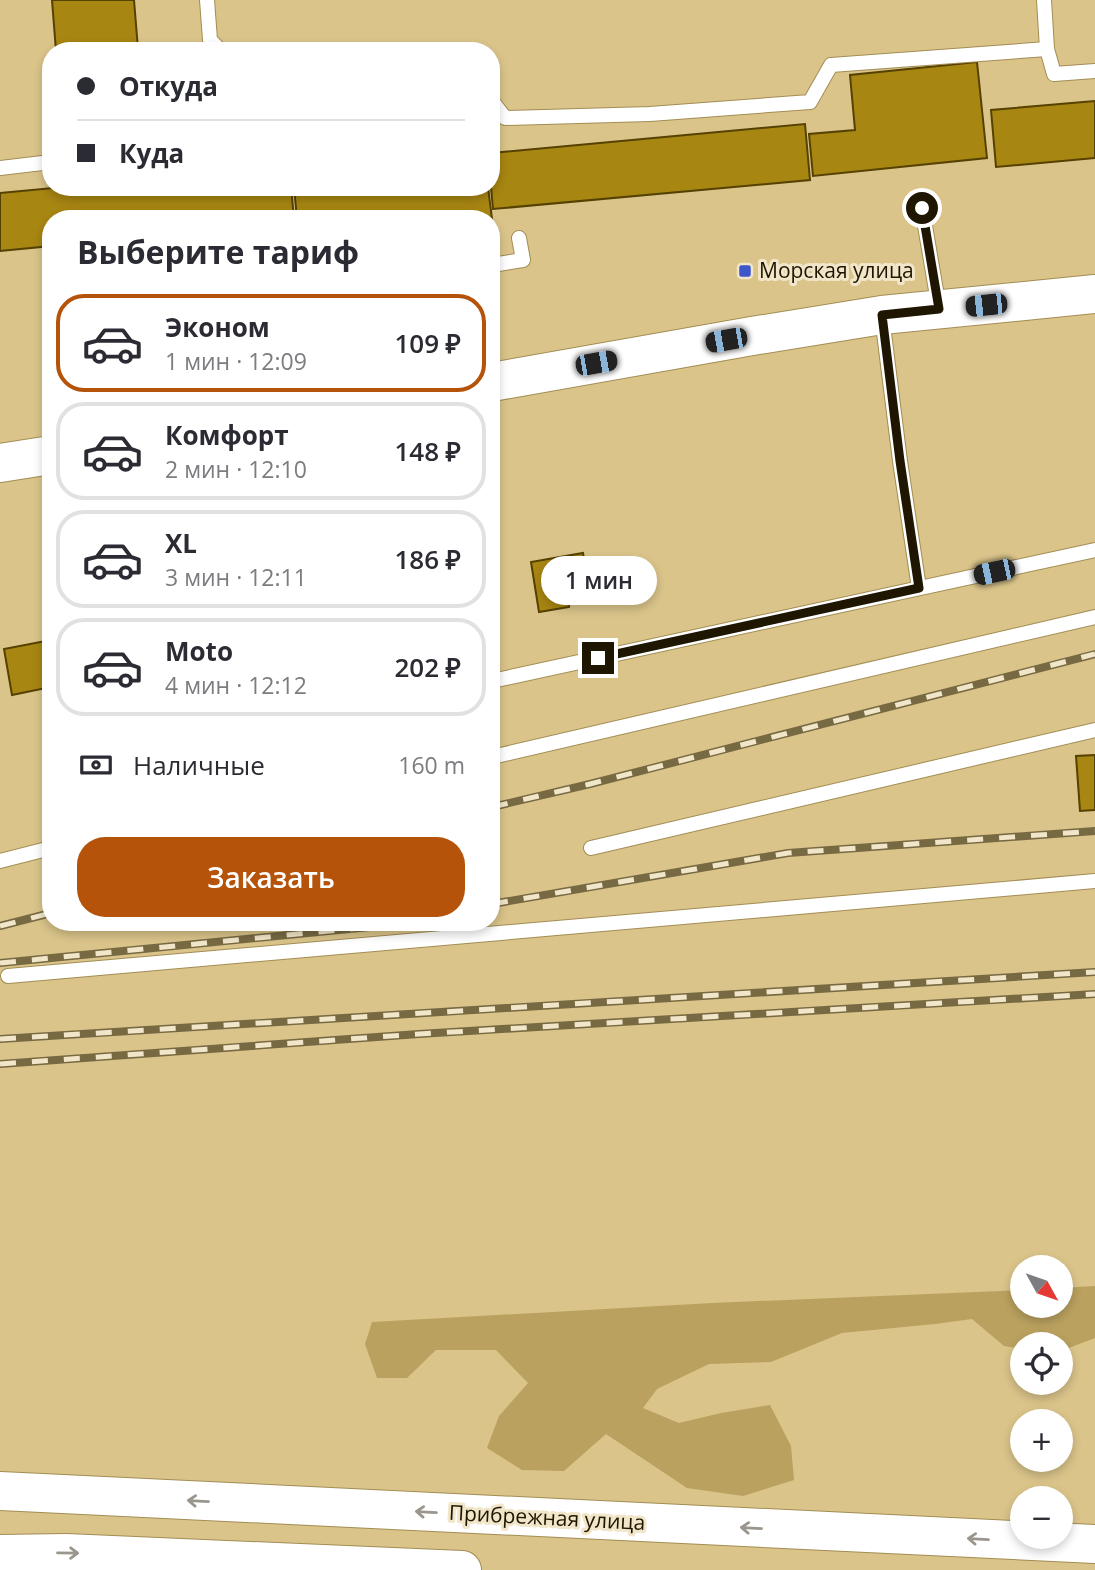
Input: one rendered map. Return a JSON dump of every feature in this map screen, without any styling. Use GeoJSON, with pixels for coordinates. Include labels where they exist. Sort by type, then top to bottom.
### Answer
{"type":"FeatureCollection","features":[{"type":"Feature","properties":{"kind":"main road"},"geometry":{"type":"LineString","coordinates":[[500,381],[882,315],[1095,294]]}},
{"type":"Feature","properties":{"kind":"main road"},"geometry":{"type":"LineString","coordinates":[[0,463],[42,456]]}},
{"type":"Feature","properties":{"kind":"main road","name":"Прибрежная улица"},"geometry":{"type":"LineString","coordinates":[[0,1491],[1095,1544]]}},
{"type":"Feature","properties":{"kind":"main road"},"geometry":{"type":"LineString","coordinates":[[0,1554],[66,1553],[461,1570]]}},
{"type":"Feature","properties":{"kind":"lane"},"geometry":{"type":"LineString","coordinates":[[207,0],[212,42]]}},
{"type":"Feature","properties":{"kind":"lane"},"geometry":{"type":"LineString","coordinates":[[1044,0],[1047,49],[1054,74],[1095,71]]}},
{"type":"Feature","properties":{"kind":"lane"},"geometry":{"type":"LineString","coordinates":[[500,111],[505,118],[650,114],[810,102],[831,65],[1047,49]]}},
{"type":"Feature","properties":{"kind":"lane"},"geometry":{"type":"LineString","coordinates":[[0,168],[42,163]]}},
{"type":"Feature","properties":{"kind":"lane"},"geometry":{"type":"LineString","coordinates":[[922,208],[939,309]]}},
{"type":"Feature","properties":{"kind":"lane"},"geometry":{"type":"LineString","coordinates":[[500,264],[523,260],[519,237]]}},
{"type":"Feature","properties":{"kind":"lane"},"geometry":{"type":"LineString","coordinates":[[882,315],[919,588]]}},
{"type":"Feature","properties":{"kind":"lane"},"geometry":{"type":"LineString","coordinates":[[500,679],[1095,550]]}},
{"type":"Feature","properties":{"kind":"lane"},"geometry":{"type":"LineString","coordinates":[[500,755],[1095,617]]}},
{"type":"Feature","properties":{"kind":"lane"},"geometry":{"type":"LineString","coordinates":[[591,848],[1095,730]]}},
{"type":"Feature","properties":{"kind":"lane"},"geometry":{"type":"LineString","coordinates":[[0,861],[42,850]]}},
{"type":"Feature","properties":{"kind":"lane"},"geometry":{"type":"LineString","coordinates":[[8,976],[1095,881]]}},
{"type":"Feature","properties":{"kind":"shaded area"},"geometry":{"type":"Polygon","coordinates":[[[1095,1286],[1095,1338],[1073,1346],[1073,1332],[1010,1332],[1010,1347],[1004,1346],[972,1319],[842,1333],[771,1362],[709,1364],[657,1389],[643,1408],[679,1423],[770,1405],[791,1446],[794,1480],[743,1496],[687,1488],[606,1434],[564,1471],[522,1470],[487,1448],[499,1416],[528,1383],[496,1350],[436,1350],[407,1378],[377,1378],[365,1344],[372,1322],[712,1303],[1010,1291],[1010,1318],[1073,1318],[1073,1287],[1095,1286]]]}},
{"type":"Feature","properties":{"kind":"building"},"geometry":{"type":"Polygon","coordinates":[[[52,0],[134,0],[137,42],[55,42],[52,0]]]}},
{"type":"Feature","properties":{"kind":"building"},"geometry":{"type":"Polygon","coordinates":[[[977,62],[987,158],[813,176],[809,134],[855,130],[850,75],[977,62]]]}},
{"type":"Feature","properties":{"kind":"building"},"geometry":{"type":"Polygon","coordinates":[[[1095,101],[1095,158],[996,167],[991,110],[1095,101]]]}},
{"type":"Feature","properties":{"kind":"building"},"geometry":{"type":"Polygon","coordinates":[[[805,124],[810,180],[493,209],[492,196],[500,196],[500,152],[805,124]]]}},
{"type":"Feature","properties":{"kind":"building"},"geometry":{"type":"Polygon","coordinates":[[[42,189],[42,196],[292,196],[293,210],[42,210],[42,247],[0,251],[0,193],[42,189]]]}},
{"type":"Feature","properties":{"kind":"building"},"geometry":{"type":"Polygon","coordinates":[[[295,196],[489,196],[491,210],[296,210],[295,196]]]}},
{"type":"Feature","properties":{"kind":"building"},"geometry":{"type":"Polygon","coordinates":[[[583,553],[590,594],[568,598],[569,607],[539,612],[531,562],[583,553]]]}},
{"type":"Feature","properties":{"kind":"building"},"geometry":{"type":"Polygon","coordinates":[[[42,642],[42,689],[12,695],[4,649],[42,642]]]}},
{"type":"Feature","properties":{"kind":"building"},"geometry":{"type":"Polygon","coordinates":[[[1095,755],[1095,810],[1080,811],[1076,756],[1095,755]]]}},
{"type":"Feature","properties":{"kind":"railway"},"geometry":{"type":"LineString","coordinates":[[500,805],[1095,654]]}},
{"type":"Feature","properties":{"kind":"railway"},"geometry":{"type":"LineString","coordinates":[[500,903],[788,853],[1095,831]]}},
{"type":"Feature","properties":{"kind":"railway"},"geometry":{"type":"LineString","coordinates":[[0,926],[42,915]]}},
{"type":"Feature","properties":{"kind":"railway"},"geometry":{"type":"LineString","coordinates":[[0,963],[329,931]]}},
{"type":"Feature","properties":{"kind":"railway"},"geometry":{"type":"LineString","coordinates":[[0,1039],[1095,972]]}},
{"type":"Feature","properties":{"kind":"railway"},"geometry":{"type":"LineString","coordinates":[[0,1064],[419,1034],[1095,994]]}},
{"type":"Feature","properties":{"kind":"place","name":"Морская улица"},"geometry":{"type":"Point","coordinates":[745,271]}},
{"type":"Feature","properties":{"kind":"route"},"geometry":{"type":"LineString","coordinates":[[598,658],[919,588],[882,315],[939,309],[922,208]]}}]}
